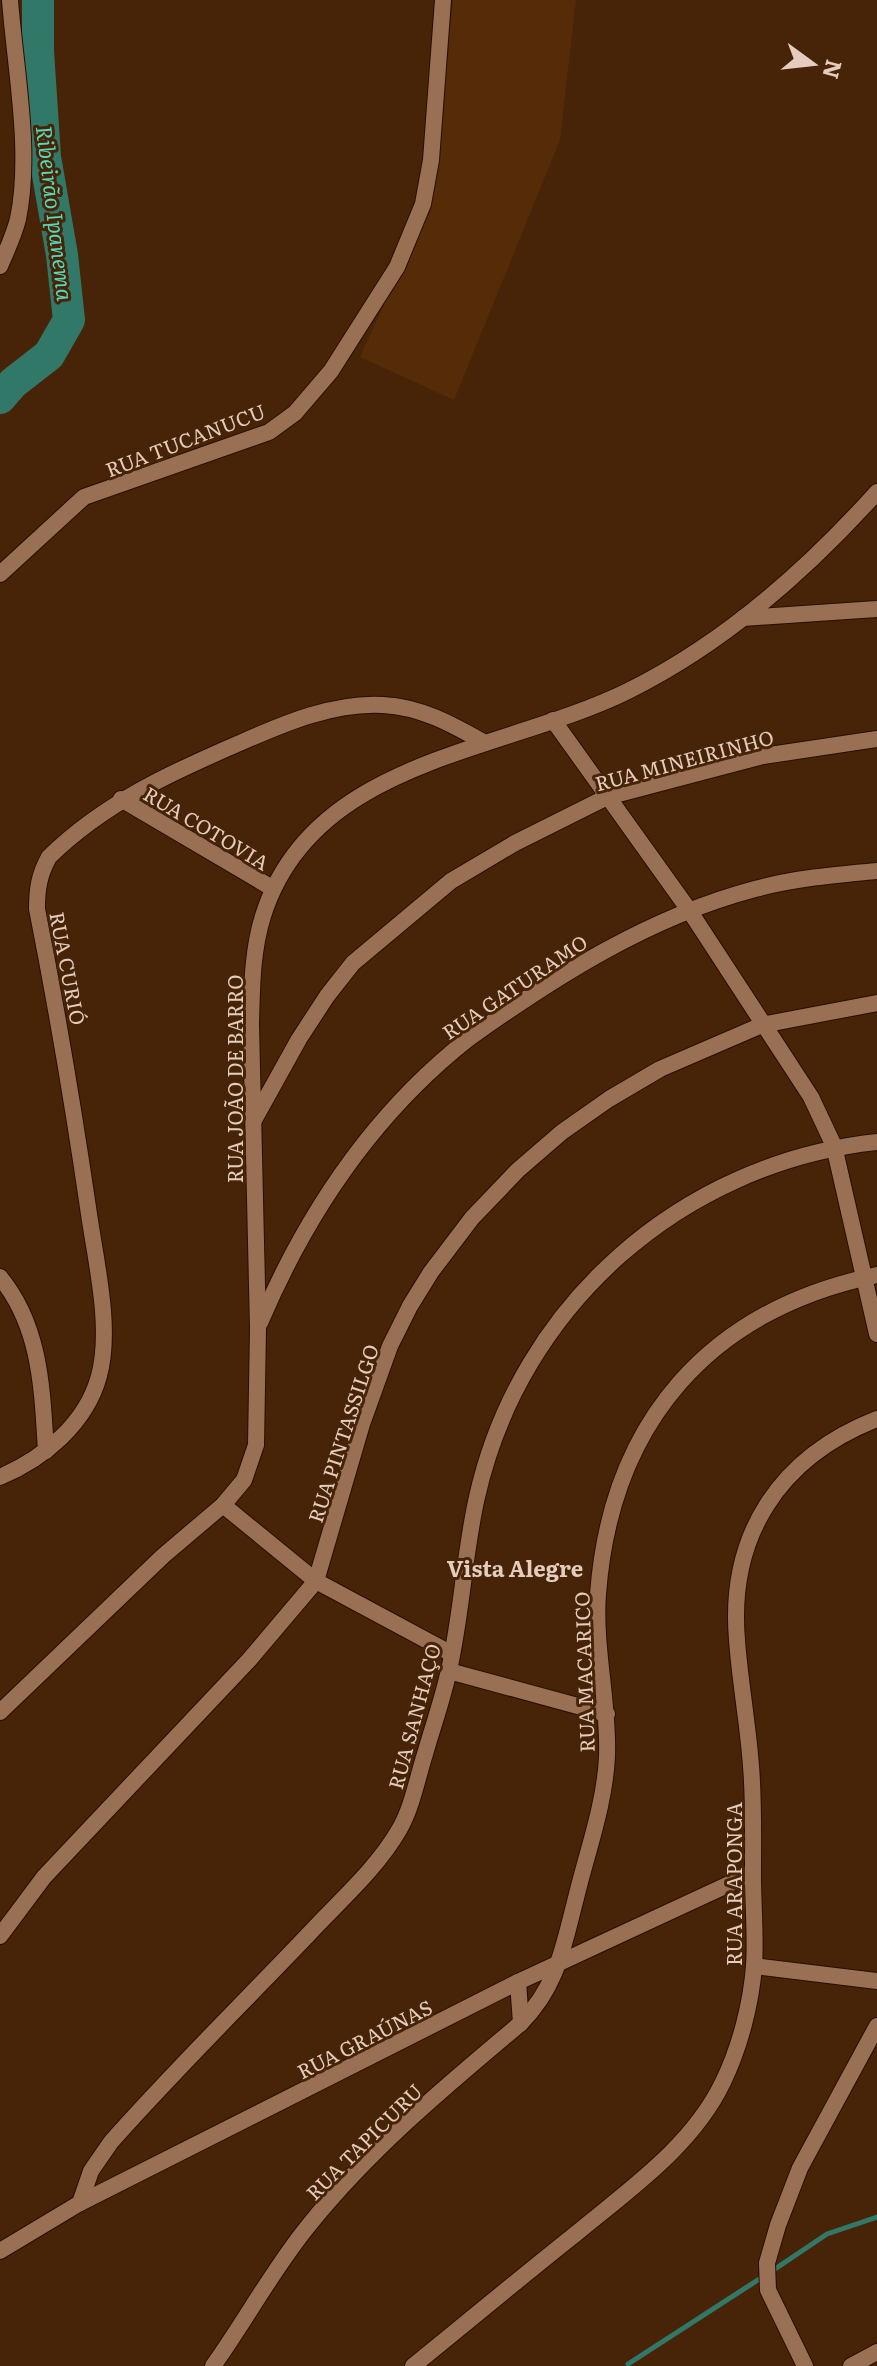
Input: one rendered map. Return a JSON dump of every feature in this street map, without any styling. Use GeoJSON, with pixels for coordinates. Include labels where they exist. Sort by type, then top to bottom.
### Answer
{"type":"FeatureCollection","features":[{"type":"Feature","properties":{"kind":"street"},"geometry":{"type":"LineString","coordinates":[[0,266],[17,223],[23,181],[10,0]]}},
{"type":"Feature","properties":{"kind":"street","name":"RUA TUCANUCU"},"geometry":{"type":"LineString","coordinates":[[0,574],[84,497],[269,432],[295,413],[331,371],[397,267],[423,204],[431,160],[443,0]]}},
{"type":"Feature","properties":{"kind":"street","name":"RUA JOÃO DE BARRO"},"geometry":{"type":"LineString","coordinates":[[0,1712],[163,1556],[223,1505],[244,1480],[256,1445],[258,1329],[252,975],[262,918],[272,888],[294,854],[311,832],[345,804],[395,778],[600,703],[649,680],[743,618],[833,538],[877,492]]}},
{"type":"Feature","properties":{"kind":"street"},"geometry":{"type":"LineString","coordinates":[[743,618],[877,609]]}},
{"type":"Feature","properties":{"kind":"street","name":"RUA CURIÓ"},"geometry":{"type":"LineString","coordinates":[[0,1477],[46,1451],[73,1425],[89,1402],[99,1377],[104,1338],[96,1259],[67,1069],[37,909],[37,886],[49,857],[121,799],[168,774],[263,733],[319,714],[381,704],[421,711],[485,743]]}},
{"type":"Feature","properties":{"kind":"street"},"geometry":{"type":"LineString","coordinates":[[553,720],[689,910],[811,1097],[834,1146],[870,1276],[877,1334]]}},
{"type":"Feature","properties":{"kind":"street","name":"RUA MINEIRINHO"},"geometry":{"type":"LineString","coordinates":[[253,1121],[299,1039],[353,963],[451,881],[515,843],[607,797],[763,756],[877,739]]}},
{"type":"Feature","properties":{"kind":"street","name":"RUA COTOVIA"},"geometry":{"type":"LineString","coordinates":[[121,799],[272,888]]}},
{"type":"Feature","properties":{"kind":"street","name":"RUA GATURAMO"},"geometry":{"type":"LineString","coordinates":[[258,1329],[292,1254],[338,1176],[377,1127],[437,1065],[500,1016],[610,947],[689,910],[794,880],[877,871]]}},
{"type":"Feature","properties":{"kind":"street","name":"RUA PINTASSILGO"},"geometry":{"type":"LineString","coordinates":[[0,1936],[44,1877],[249,1660],[316,1581],[371,1397],[390,1346],[431,1272],[472,1218],[518,1170],[562,1132],[660,1069],[762,1025],[877,1003]]}},
{"type":"Feature","properties":{"kind":"street","name":"RUA SANHAÇO"},"geometry":{"type":"LineString","coordinates":[[80,2203],[91,2171],[111,2142],[384,1853],[400,1828],[412,1799],[451,1662],[476,1500],[486,1460],[497,1429],[526,1372],[570,1304],[596,1275],[677,1211],[779,1162],[834,1146],[877,1142]]}},
{"type":"Feature","properties":{"kind":"street","name":"RUA MACARICO"},"geometry":{"type":"LineString","coordinates":[[560,1962],[603,1781],[607,1714],[598,1625],[601,1571],[606,1539],[623,1478],[654,1414],[694,1367],[743,1327],[799,1297],[870,1276]]}},
{"type":"Feature","properties":{"kind":"street"},"geometry":{"type":"LineString","coordinates":[[0,1277],[20,1304],[32,1336],[41,1375],[46,1451]]}},
{"type":"Feature","properties":{"kind":"street","name":"RUA ARAPONGA"},"geometry":{"type":"LineString","coordinates":[[413,2366],[676,2148],[708,2111],[724,2080],[742,2029],[754,1966],[753,1790],[737,1638],[737,1596],[743,1557],[763,1510],[776,1488],[794,1469],[827,1444],[877,1419]]}},
{"type":"Feature","properties":{"kind":"street"},"geometry":{"type":"LineString","coordinates":[[223,1505],[316,1581],[451,1662],[607,1714]]}},
{"type":"Feature","properties":{"kind":"street","name":"RUA GRAÚNAS"},"geometry":{"type":"LineString","coordinates":[[0,2251],[80,2203],[518,1982],[753,1873]]}},
{"type":"Feature","properties":{"kind":"street","name":"RUA TAPICURU"},"geometry":{"type":"LineString","coordinates":[[213,2366],[287,2253],[335,2194],[418,2110],[521,2023],[546,1994],[560,1962]]}},
{"type":"Feature","properties":{"kind":"street"},"geometry":{"type":"LineString","coordinates":[[754,1966],[877,1981]]}},
{"type":"Feature","properties":{"kind":"street"},"geometry":{"type":"LineString","coordinates":[[518,1982],[521,2023]]}},
{"type":"Feature","properties":{"kind":"street"},"geometry":{"type":"LineString","coordinates":[[805,2366],[777,2314],[768,2290],[767,2263],[800,2168],[877,2026]]}},
{"type":"Feature","properties":{"kind":"street"},"geometry":{"type":"LineString","coordinates":[[851,2366],[877,2352]]}},
{"type":"Feature","properties":{"kind":"shaded area"},"geometry":{"type":"Polygon","coordinates":[[[453,0],[576,0],[560,140],[454,400],[360,357],[415,236],[441,107],[453,0]]]}},
{"type":"Feature","properties":{"kind":"waterway","name":"Ribeirão Ipanema"},"geometry":{"type":"LineString","coordinates":[[0,398],[13,383],[49,355],[69,320],[62,255],[45,157],[38,0]]}},
{"type":"Feature","properties":{"kind":"waterway"},"geometry":{"type":"LineString","coordinates":[[772,2271],[827,2234],[877,2217]]}},
{"type":"Feature","properties":{"kind":"waterway"},"geometry":{"type":"LineString","coordinates":[[628,2364],[764,2276]]}},
{"type":"Feature","properties":{"kind":"district","name":"Vista Alegre"},"geometry":{"type":"Point","coordinates":[515,1567]}}]}
